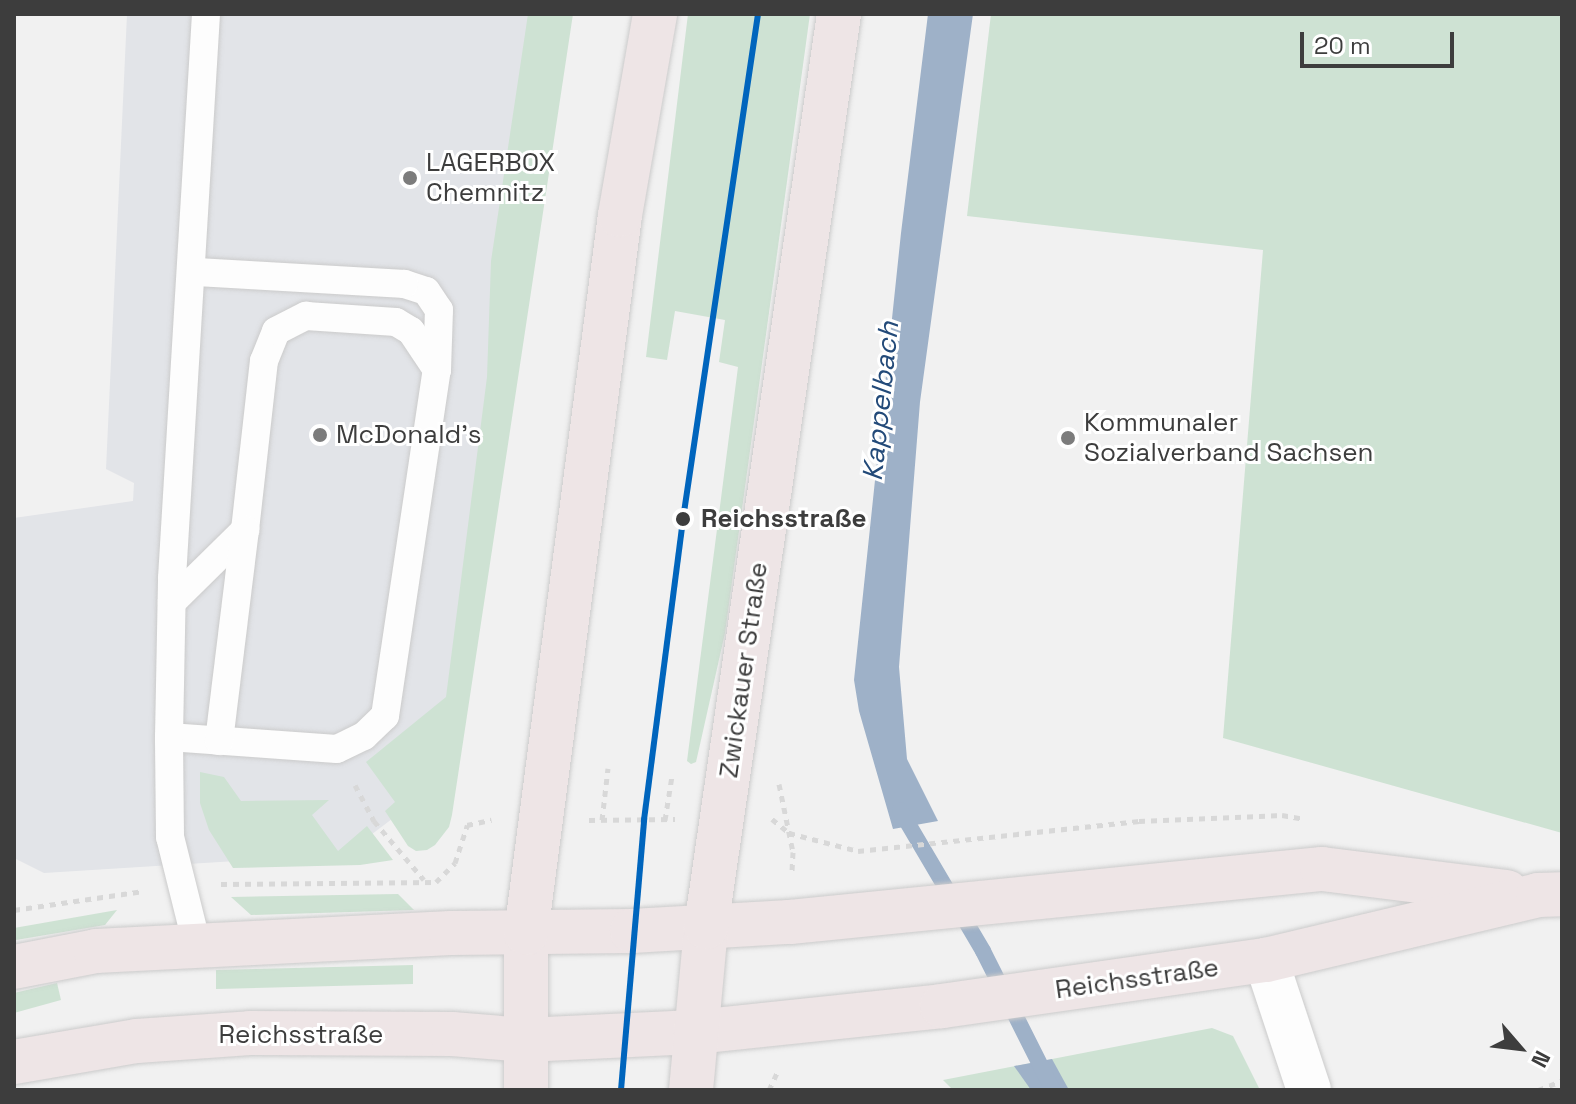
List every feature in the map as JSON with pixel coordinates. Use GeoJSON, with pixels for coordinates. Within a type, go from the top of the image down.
{"type":"FeatureCollection","features":[{"type":"Feature","properties":{"kind":"main road"},"geometry":{"type":"LineString","coordinates":[[526,1090],[526,933],[620,215],[655,14]]}},
{"type":"Feature","properties":{"kind":"main road","name":"Zwickauer Straße"},"geometry":{"type":"LineString","coordinates":[[691,1090],[706,927],[839,14]]}},
{"type":"Feature","properties":{"kind":"main road","name":"Reichsstraße"},"geometry":{"type":"LineString","coordinates":[[14,967],[96,951],[197,945],[451,933],[706,927],[917,910],[1322,869],[1550,894]]}},
{"type":"Feature","properties":{"kind":"main road","name":"Reichsstraße"},"geometry":{"type":"LineString","coordinates":[[14,1062],[137,1041],[250,1033],[452,1034],[525,1040],[695,1032],[942,1006],[1109,985],[1266,960],[1550,894]]}},
{"type":"Feature","properties":{"kind":"street"},"geometry":{"type":"LineString","coordinates":[[1266,960],[1309,1090]]}},
{"type":"Feature","properties":{"kind":"lane"},"geometry":{"type":"LineString","coordinates":[[197,945],[170,837],[169,737],[172,602],[206,14]]}},
{"type":"Feature","properties":{"kind":"lane"},"geometry":{"type":"LineString","coordinates":[[169,737],[337,749],[364,736],[385,716],[437,370],[439,310],[426,291],[404,284],[193,272]]}},
{"type":"Feature","properties":{"kind":"lane"},"geometry":{"type":"LineString","coordinates":[[219,741],[264,361],[276,331],[306,316],[396,322],[411,331],[437,370]]}},
{"type":"Feature","properties":{"kind":"lane"},"geometry":{"type":"LineString","coordinates":[[172,602],[245,530]]}},
{"type":"Feature","properties":{"kind":"path"},"geometry":{"type":"LineString","coordinates":[[602,820],[608,768]]}},
{"type":"Feature","properties":{"kind":"path"},"geometry":{"type":"LineString","coordinates":[[777,774],[793,852]]}},
{"type":"Feature","properties":{"kind":"path"},"geometry":{"type":"LineString","coordinates":[[665,820],[672,776]]}},
{"type":"Feature","properties":{"kind":"path"},"geometry":{"type":"LineString","coordinates":[[768,816],[789,833],[858,851],[1139,821]]}},
{"type":"Feature","properties":{"kind":"path"},"geometry":{"type":"LineString","coordinates":[[589,820],[680,819]]}},
{"type":"Feature","properties":{"kind":"path"},"geometry":{"type":"LineString","coordinates":[[436,882],[455,863],[467,825],[492,820]]}},
{"type":"Feature","properties":{"kind":"path"},"geometry":{"type":"LineString","coordinates":[[374,821],[425,881]]}},
{"type":"Feature","properties":{"kind":"path"},"geometry":{"type":"LineString","coordinates":[[1538,1090],[1562,1081]]}},
{"type":"Feature","properties":{"kind":"shaded area"},"geometry":{"type":"Polygon","coordinates":[[[127,14],[572,14],[433,788],[339,859],[236,861],[44,873],[14,858],[14,518],[133,501],[134,483],[106,469],[127,14]]]}},
{"type":"Feature","properties":{"kind":"green space"},"geometry":{"type":"Polygon","coordinates":[[[528,14],[573,14],[452,815],[449,827],[435,845],[416,851],[408,846],[385,811],[395,802],[366,762],[446,697],[487,377],[491,261],[528,14]]]}},
{"type":"Feature","properties":{"kind":"green space"},"geometry":{"type":"Polygon","coordinates":[[[688,14],[810,14],[725,633],[696,762],[691,764],[687,761],[738,367],[719,362],[725,320],[675,311],[667,360],[646,357],[688,14]]]}},
{"type":"Feature","properties":{"kind":"green space"},"geometry":{"type":"Polygon","coordinates":[[[991,14],[1562,14],[1562,833],[1223,738],[1263,250],[967,216],[991,14]]]}},
{"type":"Feature","properties":{"kind":"green space"},"geometry":{"type":"Polygon","coordinates":[[[200,772],[224,777],[241,801],[329,800],[312,815],[338,851],[367,826],[393,860],[360,865],[233,868],[209,830],[200,803],[200,772]]]}},
{"type":"Feature","properties":{"kind":"green space"},"geometry":{"type":"Polygon","coordinates":[[[398,894],[414,910],[251,915],[231,897],[398,894]]]}},
{"type":"Feature","properties":{"kind":"green space"},"geometry":{"type":"Polygon","coordinates":[[[117,910],[105,925],[16,940],[14,928],[117,910]]]}},
{"type":"Feature","properties":{"kind":"green space"},"geometry":{"type":"Polygon","coordinates":[[[413,965],[413,984],[216,989],[216,970],[413,965]]]}},
{"type":"Feature","properties":{"kind":"green space"},"geometry":{"type":"Polygon","coordinates":[[[57,983],[61,1000],[14,1013],[14,993],[57,983]]]}},
{"type":"Feature","properties":{"kind":"green space"},"geometry":{"type":"Polygon","coordinates":[[[1212,1028],[1233,1036],[1260,1090],[953,1090],[943,1080],[1212,1028]]]}},
{"type":"Feature","properties":{"kind":"water"},"geometry":{"type":"Polygon","coordinates":[[[928,14],[973,14],[920,402],[899,667],[907,759],[938,821],[893,829],[859,711],[854,680],[901,233],[928,14]]]}},
{"type":"Feature","properties":{"kind":"water"},"geometry":{"type":"Polygon","coordinates":[[[1052,1059],[1069,1090],[1031,1090],[1014,1066],[1052,1059]]]}},
{"type":"Feature","properties":{"kind":"waterway","name":"Kappelbach"},"geometry":{"type":"LineString","coordinates":[[900,810],[983,951],[1053,1090]]}},
{"type":"Feature","properties":{"kind":"transit line"},"geometry":{"type":"LineString","coordinates":[[621,1090],[644,820],[683,519],[758,14]]}},
{"type":"Feature","properties":{"kind":"place","name":"LAGERBOX Chemnitz"},"geometry":{"type":"Point","coordinates":[410,178]}},
{"type":"Feature","properties":{"kind":"place","name":"McDonald's"},"geometry":{"type":"Point","coordinates":[320,435]}},
{"type":"Feature","properties":{"kind":"place","name":"Kommunaler Sozialverband Sachsen"},"geometry":{"type":"Point","coordinates":[1068,438]}},
{"type":"Feature","properties":{"kind":"place","name":"Reichsstraße"},"geometry":{"type":"Point","coordinates":[683,519]}}]}
